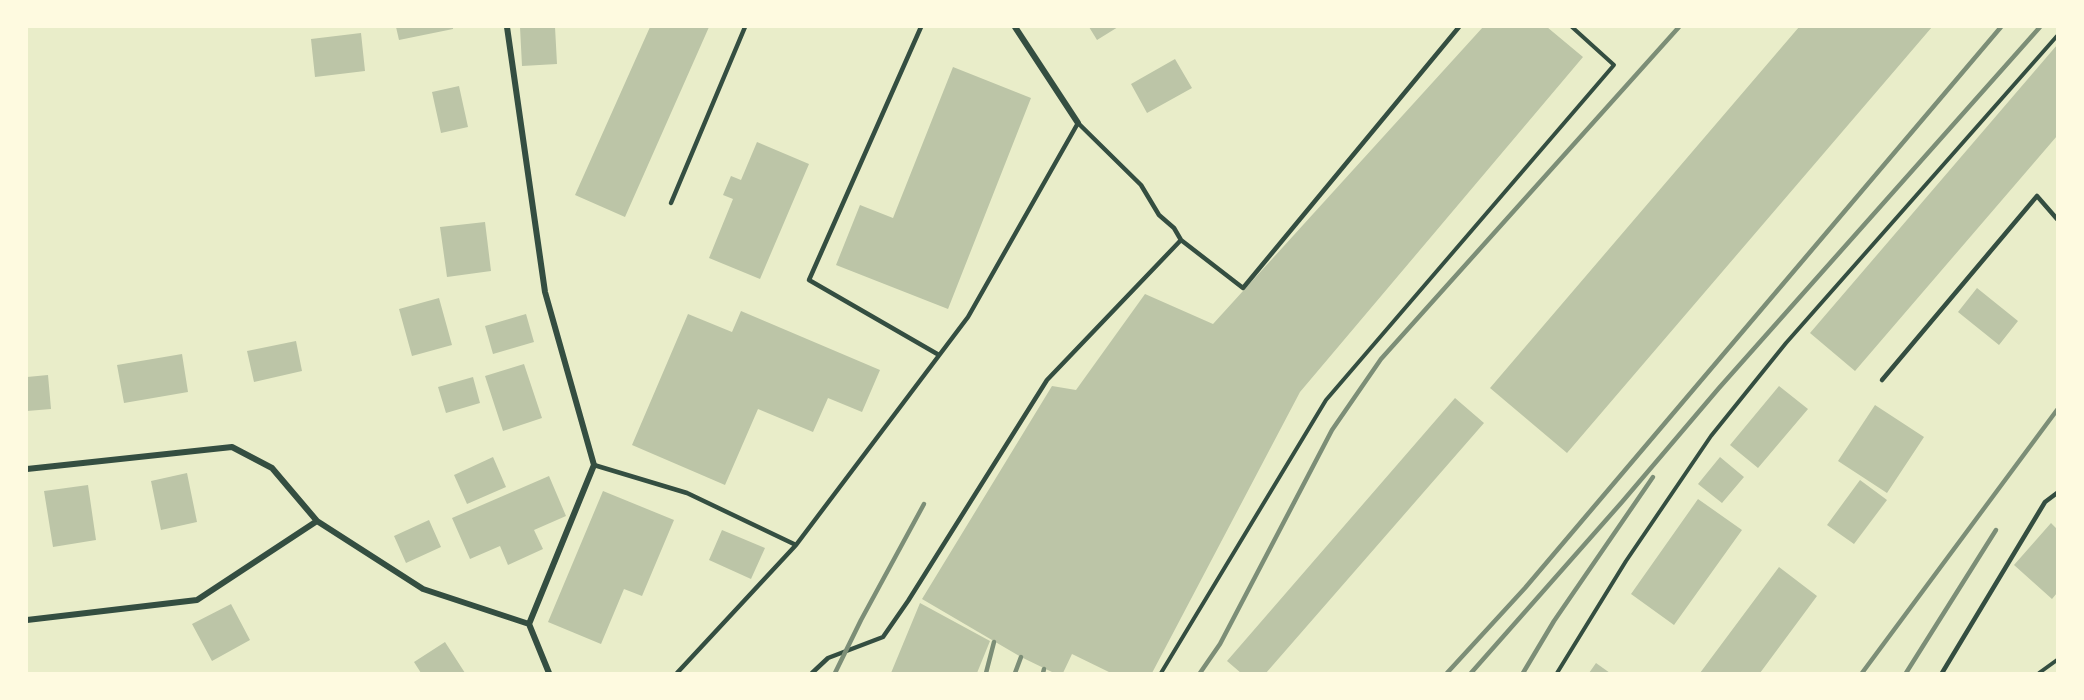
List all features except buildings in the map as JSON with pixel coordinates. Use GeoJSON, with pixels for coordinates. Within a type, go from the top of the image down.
{"type":"FeatureCollection","features":[{"type":"Feature","properties":{"kind":"street"},"geometry":{"type":"LineString","coordinates":[[507,27],[545,292],[594,465],[529,624],[549,673]]}},
{"type":"Feature","properties":{"kind":"street"},"geometry":{"type":"LineString","coordinates":[[1015,27],[1078,123]]}},
{"type":"Feature","properties":{"kind":"street"},"geometry":{"type":"LineString","coordinates":[[27,470],[232,447],[272,468],[317,521],[423,589],[529,624]]}},
{"type":"Feature","properties":{"kind":"street"},"geometry":{"type":"LineString","coordinates":[[27,620],[197,600],[317,521]]}},
{"type":"Feature","properties":{"kind":"lane"},"geometry":{"type":"LineString","coordinates":[[671,203],[745,27]]}},
{"type":"Feature","properties":{"kind":"lane"},"geometry":{"type":"LineString","coordinates":[[921,27],[809,280],[939,355]]}},
{"type":"Feature","properties":{"kind":"lane"},"geometry":{"type":"LineString","coordinates":[[677,673],[796,545],[968,317],[1078,123],[1141,185],[1159,215],[1174,228],[1181,240],[1243,288],[1460,27]]}},
{"type":"Feature","properties":{"kind":"lane"},"geometry":{"type":"LineString","coordinates":[[1882,380],[2037,196],[2057,219]]}},
{"type":"Feature","properties":{"kind":"lane"},"geometry":{"type":"LineString","coordinates":[[812,673],[828,658],[882,637],[908,601],[1047,380],[1181,240]]}},
{"type":"Feature","properties":{"kind":"lane"},"geometry":{"type":"LineString","coordinates":[[594,465],[687,493],[796,545]]}},
{"type":"Feature","properties":{"kind":"lane"},"geometry":{"type":"LineString","coordinates":[[1942,673],[2044,502],[2057,493]]}},
{"type":"Feature","properties":{"kind":"path"},"geometry":{"type":"LineString","coordinates":[[1161,673],[1326,400],[1614,65],[1572,27]]}},
{"type":"Feature","properties":{"kind":"path"},"geometry":{"type":"LineString","coordinates":[[1557,673],[1626,561],[1711,436],[1786,343],[2057,36]]}},
{"type":"Feature","properties":{"kind":"path"},"geometry":{"type":"LineString","coordinates":[[2039,673],[2057,660]]}},
{"type":"Feature","properties":{"kind":"railway"},"geometry":{"type":"LineString","coordinates":[[1200,673],[1220,644],[1332,430],[1381,359],[1679,27]]}},
{"type":"Feature","properties":{"kind":"railway"},"geometry":{"type":"LineString","coordinates":[[1447,673],[1525,588],[2001,27]]}},
{"type":"Feature","properties":{"kind":"railway"},"geometry":{"type":"LineString","coordinates":[[1471,673],[1719,388],[2040,27]]}},
{"type":"Feature","properties":{"kind":"railway"},"geometry":{"type":"LineString","coordinates":[[1862,673],[2057,410]]}},
{"type":"Feature","properties":{"kind":"railway"},"geometry":{"type":"LineString","coordinates":[[1523,673],[1554,621],[1653,477]]}},
{"type":"Feature","properties":{"kind":"railway"},"geometry":{"type":"LineString","coordinates":[[835,673],[924,504]]}},
{"type":"Feature","properties":{"kind":"railway"},"geometry":{"type":"LineString","coordinates":[[1906,673],[1996,530]]}},
{"type":"Feature","properties":{"kind":"railway"},"geometry":{"type":"LineString","coordinates":[[986,673],[994,642]]}},
{"type":"Feature","properties":{"kind":"railway"},"geometry":{"type":"LineString","coordinates":[[1015,673],[1021,657]]}},
{"type":"Feature","properties":{"kind":"railway"},"geometry":{"type":"LineString","coordinates":[[1043,673],[1044,669]]}}]}
